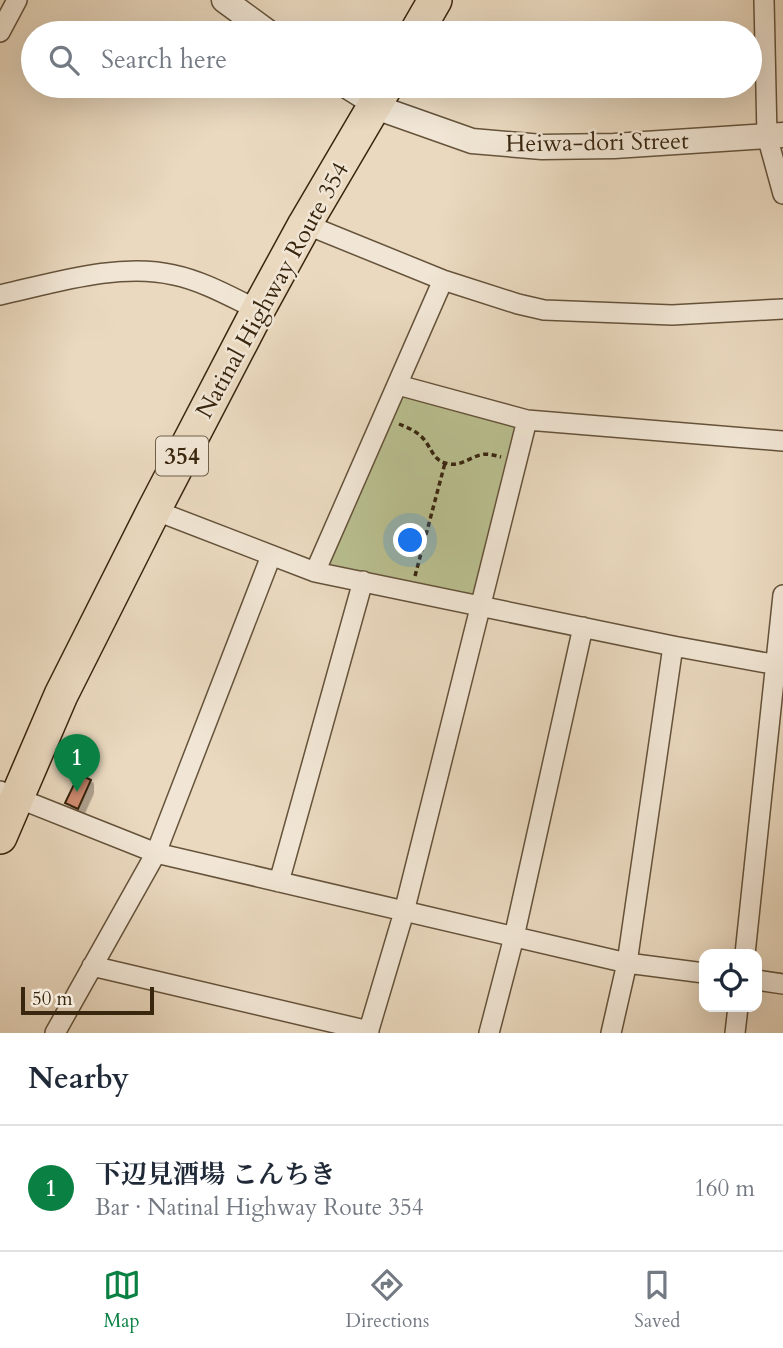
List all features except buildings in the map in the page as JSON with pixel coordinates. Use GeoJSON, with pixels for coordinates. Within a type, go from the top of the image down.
{"type":"FeatureCollection","features":[{"type":"Feature","properties":{"kind":"highway"},"geometry":{"type":"LineString","coordinates":[[423,21],[435,0]]}},
{"type":"Feature","properties":{"kind":"highway","name":"Natinal Highway Route 354"},"geometry":{"type":"LineString","coordinates":[[0,837],[9,794],[154,510],[258,310],[379,98]]}},
{"type":"Feature","properties":{"kind":"street"},"geometry":{"type":"LineString","coordinates":[[0,32],[17,0]]}},
{"type":"Feature","properties":{"kind":"street"},"geometry":{"type":"LineString","coordinates":[[224,0],[253,21]]}},
{"type":"Feature","properties":{"kind":"street"},"geometry":{"type":"LineString","coordinates":[[764,0],[775,135],[783,194]]}},
{"type":"Feature","properties":{"kind":"street","name":"Heiwa-dori Street"},"geometry":{"type":"LineString","coordinates":[[382,98],[387,111],[472,141],[542,147],[614,146],[775,135]]}},
{"type":"Feature","properties":{"kind":"street"},"geometry":{"type":"LineString","coordinates":[[305,225],[443,280],[544,310],[673,315],[783,309]]}},
{"type":"Feature","properties":{"kind":"street"},"geometry":{"type":"LineString","coordinates":[[0,295],[112,271],[147,270],[200,283],[258,310]]}},
{"type":"Feature","properties":{"kind":"street"},"geometry":{"type":"LineString","coordinates":[[315,572],[443,280]]}},
{"type":"Feature","properties":{"kind":"street"},"geometry":{"type":"LineString","coordinates":[[397,384],[527,420],[783,441]]}},
{"type":"Feature","properties":{"kind":"street"},"geometry":{"type":"LineString","coordinates":[[92,966],[369,1032],[404,912],[527,420]]}},
{"type":"Feature","properties":{"kind":"street"},"geometry":{"type":"LineString","coordinates":[[154,510],[315,572],[673,646],[779,665]]}},
{"type":"Feature","properties":{"kind":"street"},"geometry":{"type":"LineString","coordinates":[[55,1033],[156,853],[271,556]]}},
{"type":"Feature","properties":{"kind":"street"},"geometry":{"type":"LineString","coordinates":[[279,882],[363,581]]}},
{"type":"Feature","properties":{"kind":"street"},"geometry":{"type":"LineString","coordinates":[[746,949],[779,665],[783,595]]}},
{"type":"Feature","properties":{"kind":"street"},"geometry":{"type":"LineString","coordinates":[[489,1033],[514,937],[583,626]]}},
{"type":"Feature","properties":{"kind":"street"},"geometry":{"type":"LineString","coordinates":[[611,1033],[628,963],[673,646]]}},
{"type":"Feature","properties":{"kind":"street"},"geometry":{"type":"LineString","coordinates":[[9,794],[156,853],[628,963],[699,972]]}},
{"type":"Feature","properties":{"kind":"street"},"geometry":{"type":"LineString","coordinates":[[762,981],[783,984]]}},
{"type":"Feature","properties":{"kind":"street"},"geometry":{"type":"LineString","coordinates":[[735,1033],[737,1012]]}},
{"type":"Feature","properties":{"kind":"path"},"geometry":{"type":"LineString","coordinates":[[382,419],[412,430],[426,442],[432,454],[445,463],[463,463],[485,454],[517,461]]}},
{"type":"Feature","properties":{"kind":"path"},"geometry":{"type":"LineString","coordinates":[[411,591],[445,463]]}},
{"type":"Feature","properties":{"kind":"green space"},"geometry":{"type":"Polygon","coordinates":[[[398,385],[527,420],[481,605],[315,572],[398,385]]]}},
{"type":"Feature","properties":{"kind":"place","name":"下辺見酒場 こんちき"},"geometry":{"type":"Point","coordinates":[77,792]}}]}
